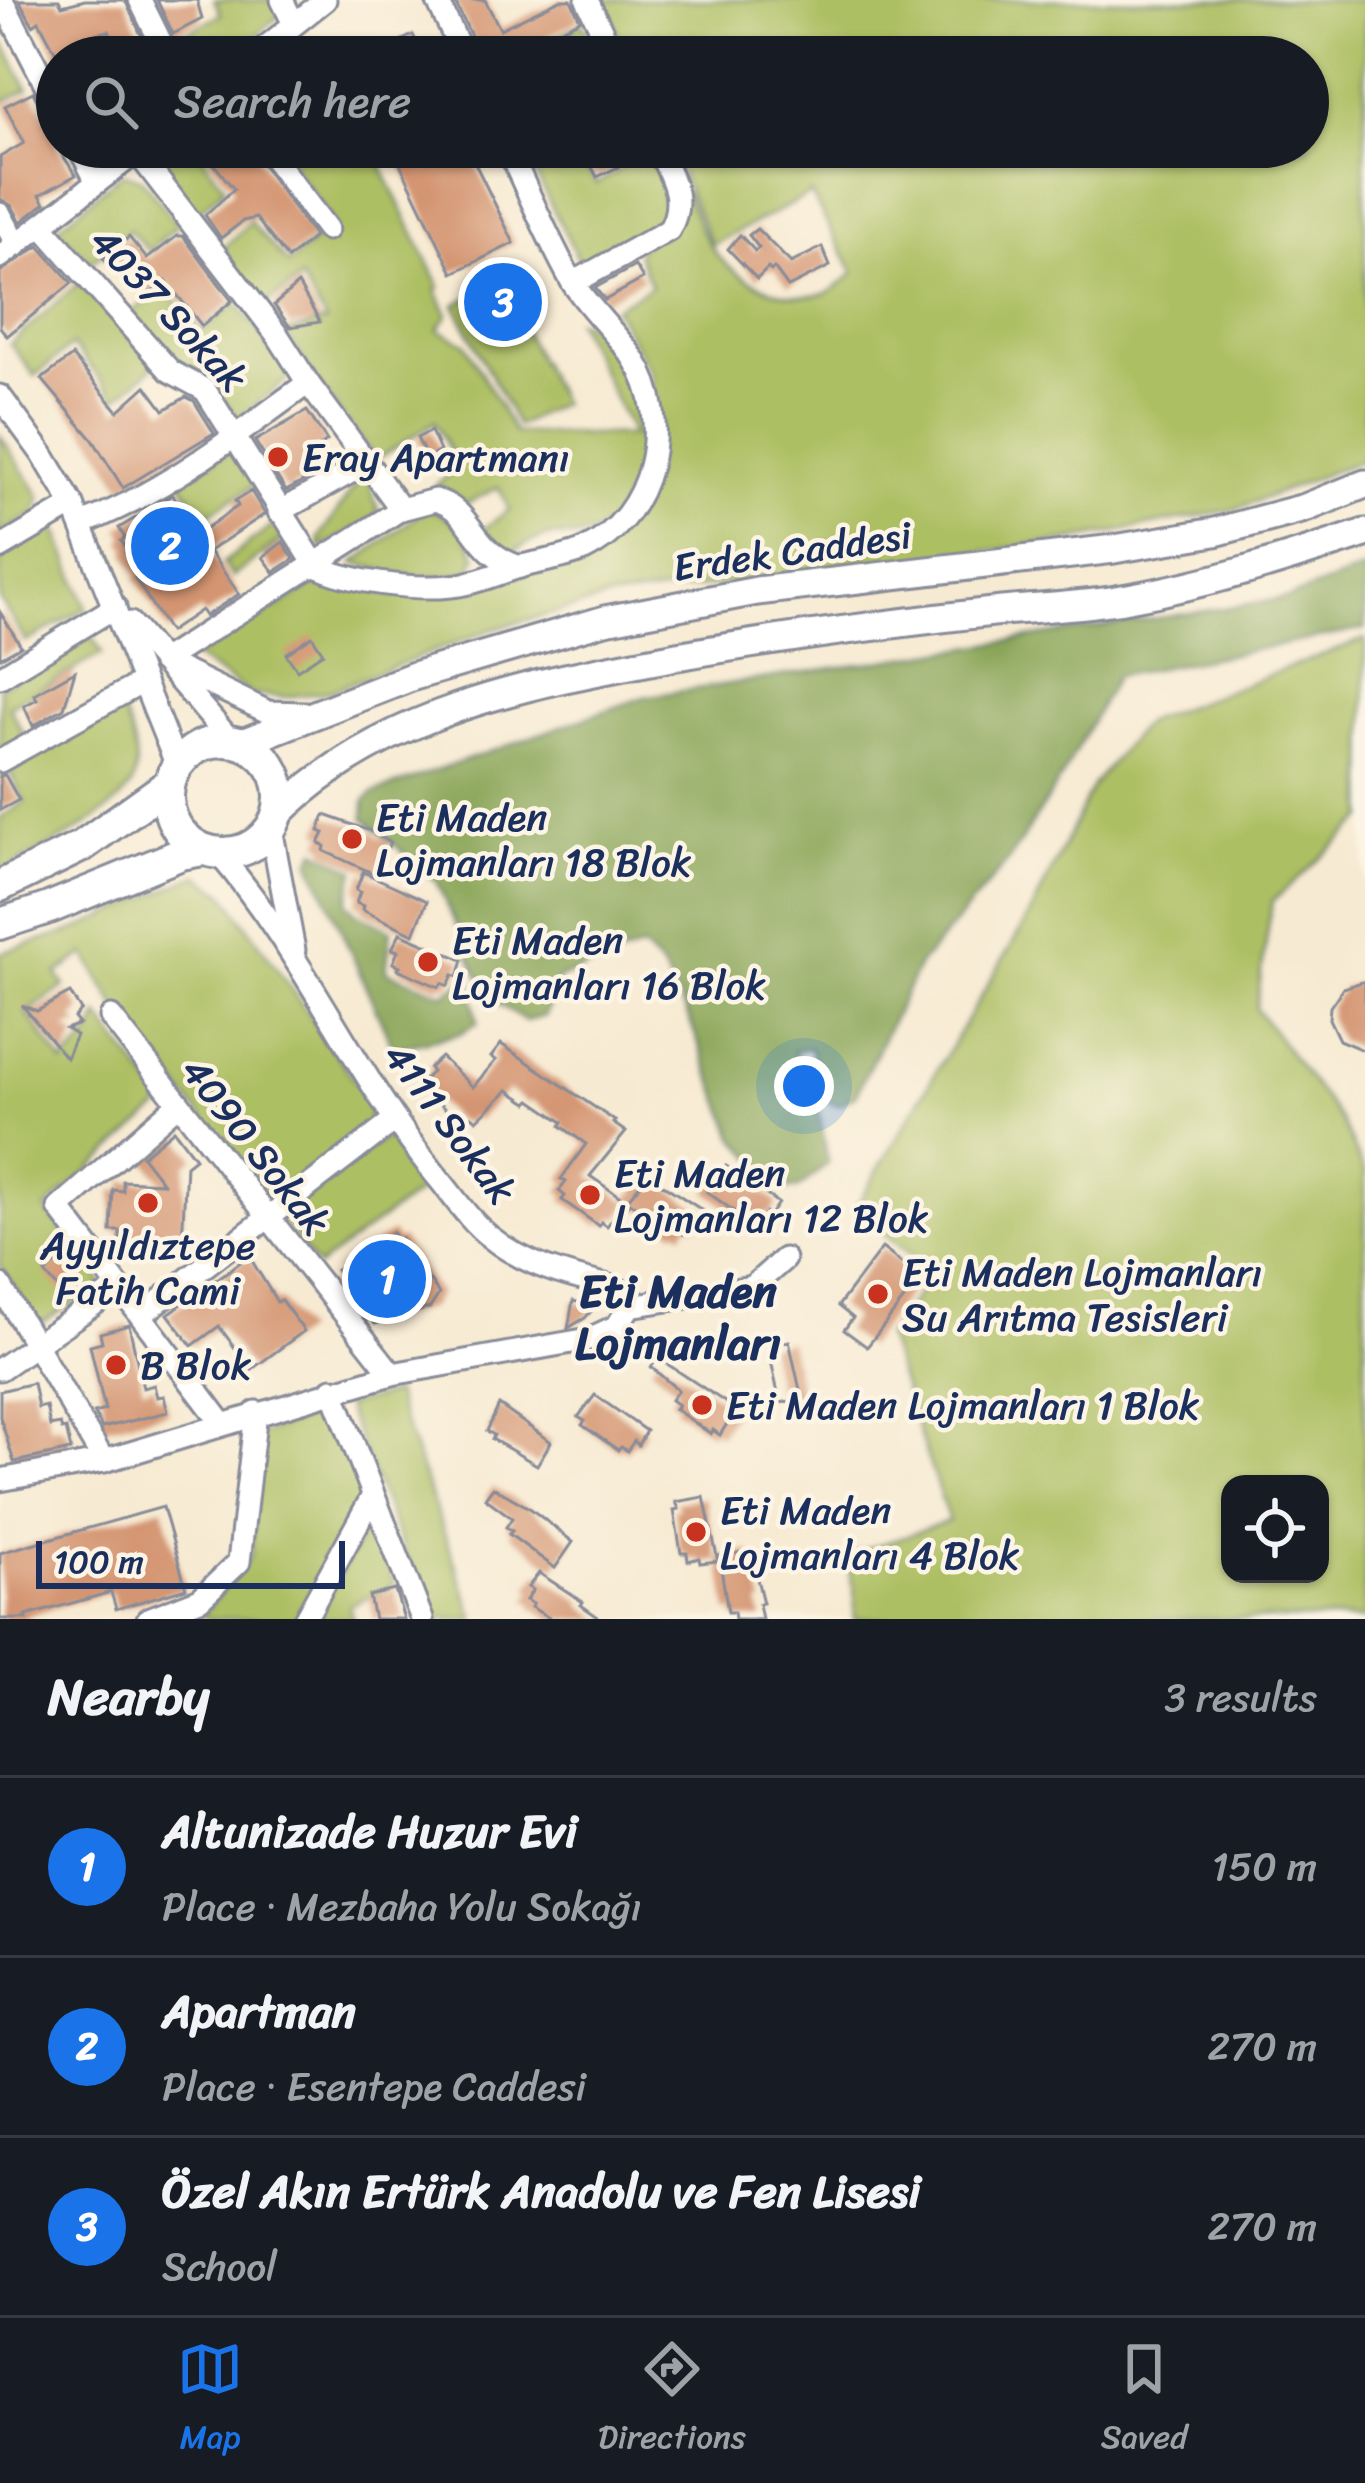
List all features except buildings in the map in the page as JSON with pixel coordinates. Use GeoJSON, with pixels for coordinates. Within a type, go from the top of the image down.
{"type":"FeatureCollection","features":[{"type":"Feature","properties":{"kind":"highway"},"geometry":{"type":"LineString","coordinates":[[0,886],[82,846],[206,743],[237,742],[266,759],[274,771],[279,785],[274,820],[248,848],[181,854],[0,924]]}},
{"type":"Feature","properties":{"kind":"highway"},"geometry":{"type":"LineString","coordinates":[[173,775],[169,811],[174,823],[191,843],[211,851]]}},
{"type":"Feature","properties":{"kind":"main road","name":"Erdek Caddesi"},"geometry":{"type":"LineString","coordinates":[[237,742],[510,645],[605,620],[757,591],[1114,549],[1215,532],[1305,508],[1365,484]]}},
{"type":"Feature","properties":{"kind":"main road"},"geometry":{"type":"LineString","coordinates":[[274,820],[303,789],[391,733],[488,696],[797,635],[1126,599],[1257,569],[1365,533]]}},
{"type":"Feature","properties":{"kind":"street"},"geometry":{"type":"LineString","coordinates":[[2,0],[36,66]]}},
{"type":"Feature","properties":{"kind":"street"},"geometry":{"type":"LineString","coordinates":[[140,0],[158,36]]}},
{"type":"Feature","properties":{"kind":"street"},"geometry":{"type":"LineString","coordinates":[[282,0],[293,22]]}},
{"type":"Feature","properties":{"kind":"street"},"geometry":{"type":"LineString","coordinates":[[277,36],[325,0]]}},
{"type":"Feature","properties":{"kind":"street"},"geometry":{"type":"LineString","coordinates":[[436,0],[454,36]]}},
{"type":"Feature","properties":{"kind":"street"},"geometry":{"type":"LineString","coordinates":[[586,0],[604,36]]}},
{"type":"Feature","properties":{"kind":"street"},"geometry":{"type":"LineString","coordinates":[[90,168],[97,182]]}},
{"type":"Feature","properties":{"kind":"street"},"geometry":{"type":"LineString","coordinates":[[0,214],[8,251],[115,168]]}},
{"type":"Feature","properties":{"kind":"street"},"geometry":{"type":"LineString","coordinates":[[154,168],[401,509]]}},
{"type":"Feature","properties":{"kind":"street"},"geometry":{"type":"LineString","coordinates":[[281,168],[327,229]]}},
{"type":"Feature","properties":{"kind":"street"},"geometry":{"type":"LineString","coordinates":[[316,566],[334,575],[456,586],[583,550],[608,534],[632,508],[647,479],[655,416],[636,363],[573,283],[517,168]]}},
{"type":"Feature","properties":{"kind":"street"},"geometry":{"type":"LineString","coordinates":[[573,283],[669,230],[677,216],[679,194],[667,168]]}},
{"type":"Feature","properties":{"kind":"street","name":"4037 Sokak"},"geometry":{"type":"LineString","coordinates":[[42,226],[170,371],[205,390],[316,566]]}},
{"type":"Feature","properties":{"kind":"street"},"geometry":{"type":"LineString","coordinates":[[0,548],[77,515],[118,511],[308,382]]}},
{"type":"Feature","properties":{"kind":"street"},"geometry":{"type":"LineString","coordinates":[[1,399],[43,455],[77,515],[143,682],[173,775]]}},
{"type":"Feature","properties":{"kind":"street"},"geometry":{"type":"LineString","coordinates":[[279,512],[367,463]]}},
{"type":"Feature","properties":{"kind":"street"},"geometry":{"type":"LineString","coordinates":[[162,661],[401,509],[435,500],[458,511],[488,553],[520,567]]}},
{"type":"Feature","properties":{"kind":"street"},"geometry":{"type":"LineString","coordinates":[[115,607],[237,742]]}},
{"type":"Feature","properties":{"kind":"street"},"geometry":{"type":"LineString","coordinates":[[0,676],[115,607]]}},
{"type":"Feature","properties":{"kind":"street"},"geometry":{"type":"LineString","coordinates":[[162,661],[268,712],[323,709]]}},
{"type":"Feature","properties":{"kind":"street"},"geometry":{"type":"LineString","coordinates":[[0,761],[143,682]]}},
{"type":"Feature","properties":{"kind":"street","name":"4111 Sokak"},"geometry":{"type":"LineString","coordinates":[[274,820],[295,956]]}},
{"type":"Feature","properties":{"kind":"street","name":"4111 Sokak"},"geometry":{"type":"LineString","coordinates":[[211,851],[245,884],[395,1120],[471,1219],[492,1239],[571,1279],[617,1288],[630,1306]]}},
{"type":"Feature","properties":{"kind":"street","name":"4090 Sokak"},"geometry":{"type":"LineString","coordinates":[[111,1017],[392,1374]]}},
{"type":"Feature","properties":{"kind":"street"},"geometry":{"type":"LineString","coordinates":[[178,1104],[59,1208],[222,1423]]}},
{"type":"Feature","properties":{"kind":"street"},"geometry":{"type":"LineString","coordinates":[[141,1315],[395,1120]]}},
{"type":"Feature","properties":{"kind":"street"},"geometry":{"type":"LineString","coordinates":[[3,1473],[104,1461],[332,1389],[594,1338],[617,1326],[630,1306],[752,1287],[784,1259]]}},
{"type":"Feature","properties":{"kind":"street"},"geometry":{"type":"LineString","coordinates":[[0,1286],[104,1461]]}},
{"type":"Feature","properties":{"kind":"street"},"geometry":{"type":"LineString","coordinates":[[0,1369],[119,1287]]}},
{"type":"Feature","properties":{"kind":"street"},"geometry":{"type":"LineString","coordinates":[[332,1389],[422,1619]]}},
{"type":"Feature","properties":{"kind":"street"},"geometry":{"type":"LineString","coordinates":[[148,1619],[200,1598],[239,1562],[256,1412]]}},
{"type":"Feature","properties":{"kind":"street"},"geometry":{"type":"LineString","coordinates":[[305,1619],[372,1497]]}},
{"type":"Feature","properties":{"kind":"green space"},"geometry":{"type":"Polygon","coordinates":[[[214,0],[272,0],[280,15],[256,36],[180,36],[221,14],[214,0]]]}},
{"type":"Feature","properties":{"kind":"green space"},"geometry":{"type":"Polygon","coordinates":[[[604,0],[1365,0],[1365,459],[1236,509],[1068,541],[608,599],[493,629],[327,692],[252,695],[192,656],[316,584],[344,581],[391,595],[543,569],[640,510],[652,375],[614,308],[651,286],[637,253],[685,193],[715,252],[749,280],[794,296],[810,296],[836,288],[854,273],[811,194],[712,245],[678,168],[1329,168],[1329,36],[620,36],[604,0]]]}},
{"type":"Feature","properties":{"kind":"green space"},"geometry":{"type":"Polygon","coordinates":[[[583,23],[590,36],[558,36],[583,23]]]}},
{"type":"Feature","properties":{"kind":"green space"},"geometry":{"type":"Polygon","coordinates":[[[0,36],[28,89],[0,104],[0,36]]]}},
{"type":"Feature","properties":{"kind":"green space"},"geometry":{"type":"Polygon","coordinates":[[[155,168],[211,168],[225,187],[193,217],[155,168]]]}},
{"type":"Feature","properties":{"kind":"green space"},"geometry":{"type":"Polygon","coordinates":[[[295,168],[382,168],[440,287],[436,290],[448,315],[438,330],[465,343],[514,433],[633,435],[576,321],[598,326],[634,386],[643,428],[636,473],[607,524],[585,536],[541,538],[510,553],[482,530],[509,510],[499,487],[464,505],[435,486],[458,467],[435,422],[376,460],[286,333],[326,322],[301,279],[265,305],[222,249],[250,222],[288,264],[334,225],[295,168]]]}},
{"type":"Feature","properties":{"kind":"green space"},"geometry":{"type":"Polygon","coordinates":[[[532,168],[586,168],[596,184],[623,168],[656,168],[673,201],[666,225],[583,269],[532,168]]]}},
{"type":"Feature","properties":{"kind":"green space"},"geometry":{"type":"Polygon","coordinates":[[[122,173],[141,178],[178,225],[149,251],[129,230],[92,262],[56,229],[122,173]]]}},
{"type":"Feature","properties":{"kind":"green space"},"geometry":{"type":"Polygon","coordinates":[[[80,282],[155,365],[117,399],[72,345],[35,376],[10,344],[80,282]]]}},
{"type":"Feature","properties":{"kind":"green space"},"geometry":{"type":"Polygon","coordinates":[[[499,282],[561,403],[517,426],[455,305],[499,282]]]}},
{"type":"Feature","properties":{"kind":"green space"},"geometry":{"type":"Polygon","coordinates":[[[164,287],[201,331],[237,303],[293,376],[238,419],[201,370],[171,365],[131,313],[164,287]]]}},
{"type":"Feature","properties":{"kind":"green space"},"geometry":{"type":"Polygon","coordinates":[[[0,435],[40,496],[38,512],[0,533],[0,435]]]}},
{"type":"Feature","properties":{"kind":"green space"},"geometry":{"type":"Polygon","coordinates":[[[233,449],[255,485],[203,517],[181,481],[233,449]]]}},
{"type":"Feature","properties":{"kind":"green space"},"geometry":{"type":"Polygon","coordinates":[[[362,476],[369,481],[378,510],[371,522],[321,548],[319,538],[362,476]]]}},
{"type":"Feature","properties":{"kind":"green space"},"geometry":{"type":"Polygon","coordinates":[[[427,508],[463,531],[476,556],[471,570],[427,577],[354,563],[427,508]]]}},
{"type":"Feature","properties":{"kind":"green space"},"geometry":{"type":"Polygon","coordinates":[[[276,523],[286,536],[233,577],[223,563],[276,523]]]}},
{"type":"Feature","properties":{"kind":"green space"},"geometry":{"type":"Polygon","coordinates":[[[46,529],[57,531],[87,608],[26,642],[0,600],[0,556],[46,529]]]}},
{"type":"Feature","properties":{"kind":"green space"},"geometry":{"type":"Polygon","coordinates":[[[1365,569],[1365,629],[1116,676],[1061,778],[1008,861],[919,965],[855,1096],[838,1105],[824,1100],[810,1048],[794,1051],[819,1110],[828,1163],[799,1188],[782,1190],[735,1137],[688,1016],[662,968],[642,948],[559,978],[545,1016],[526,1021],[489,998],[436,881],[364,818],[365,801],[373,793],[644,697],[1289,598],[1365,569]]]}},
{"type":"Feature","properties":{"kind":"green space"},"geometry":{"type":"Polygon","coordinates":[[[92,636],[102,654],[9,706],[25,737],[0,751],[0,687],[92,636]]]}},
{"type":"Feature","properties":{"kind":"green space"},"geometry":{"type":"Polygon","coordinates":[[[1365,639],[1365,818],[1272,902],[1256,1009],[1341,1121],[1365,1172],[1365,1619],[854,1619],[855,1597],[846,1556],[949,1521],[886,1337],[933,1273],[854,1210],[1033,909],[1093,785],[1145,722],[1365,639]]]}},
{"type":"Feature","properties":{"kind":"green space"},"geometry":{"type":"Polygon","coordinates":[[[120,709],[136,764],[125,794],[73,833],[0,871],[0,818],[25,802],[9,771],[120,709]]]}},
{"type":"Feature","properties":{"kind":"green space"},"geometry":{"type":"Polygon","coordinates":[[[316,850],[355,870],[347,903],[391,930],[386,971],[444,994],[469,976],[478,1023],[458,1034],[393,1048],[311,862],[316,850]]]}},
{"type":"Feature","properties":{"kind":"green space"},"geometry":{"type":"Polygon","coordinates":[[[198,875],[225,894],[372,1105],[366,1131],[266,1199],[117,1008],[85,954],[57,974],[65,986],[26,1013],[64,1064],[91,1035],[99,1016],[165,1103],[46,1209],[99,1275],[101,1285],[44,1322],[33,1320],[0,1264],[0,953],[73,931],[198,875]]]}},
{"type":"Feature","properties":{"kind":"green space"},"geometry":{"type":"Polygon","coordinates":[[[387,1136],[425,1187],[317,1267],[279,1216],[387,1136]]]}},
{"type":"Feature","properties":{"kind":"green space"},"geometry":{"type":"Polygon","coordinates":[[[394,1393],[475,1619],[431,1619],[345,1406],[394,1393]]]}},
{"type":"Feature","properties":{"kind":"green space"},"geometry":{"type":"Polygon","coordinates":[[[328,1409],[362,1486],[363,1500],[299,1619],[211,1619],[202,1615],[251,1556],[259,1435],[328,1409]]]}},
{"type":"Feature","properties":{"kind":"green space"},"geometry":{"type":"Polygon","coordinates":[[[370,1521],[395,1584],[349,1606],[353,1619],[315,1619],[370,1521]]]}},
{"type":"Feature","properties":{"kind":"place","name":"Özel Akın Ertürk Anadolu ve Fen Lisesi"},"geometry":{"type":"Point","coordinates":[503,302]}},
{"type":"Feature","properties":{"kind":"place","name":"Eray Apartmanı"},"geometry":{"type":"Point","coordinates":[278,457]}},
{"type":"Feature","properties":{"kind":"place","name":"Apartman"},"geometry":{"type":"Point","coordinates":[170,546]}},
{"type":"Feature","properties":{"kind":"place","name":"Eti Maden Lojmanları 18 Blok"},"geometry":{"type":"Point","coordinates":[352,839]}},
{"type":"Feature","properties":{"kind":"place","name":"Eti Maden Lojmanları 16 Blok"},"geometry":{"type":"Point","coordinates":[428,962]}},
{"type":"Feature","properties":{"kind":"place","name":"Eti Maden Lojmanları 12 Blok"},"geometry":{"type":"Point","coordinates":[590,1195]}},
{"type":"Feature","properties":{"kind":"place","name":"Ayyıldıztepe Fatih Cami"},"geometry":{"type":"Point","coordinates":[148,1203]}},
{"type":"Feature","properties":{"kind":"place","name":"Altunizade Huzur Evi"},"geometry":{"type":"Point","coordinates":[387,1279]}},
{"type":"Feature","properties":{"kind":"place","name":"Eti Maden Lojmanları Su Arıtma Tesisleri"},"geometry":{"type":"Point","coordinates":[878,1294]}},
{"type":"Feature","properties":{"kind":"place","name":"B Blok"},"geometry":{"type":"Point","coordinates":[116,1365]}},
{"type":"Feature","properties":{"kind":"place","name":"Eti Maden Lojmanları 1 Blok"},"geometry":{"type":"Point","coordinates":[702,1405]}},
{"type":"Feature","properties":{"kind":"place","name":"Eti Maden Lojmanları 4 Blok"},"geometry":{"type":"Point","coordinates":[696,1532]}},
{"type":"Feature","properties":{"kind":"district","name":"Eti Maden Lojmanları"},"geometry":{"type":"Point","coordinates":[678,1318]}}]}
